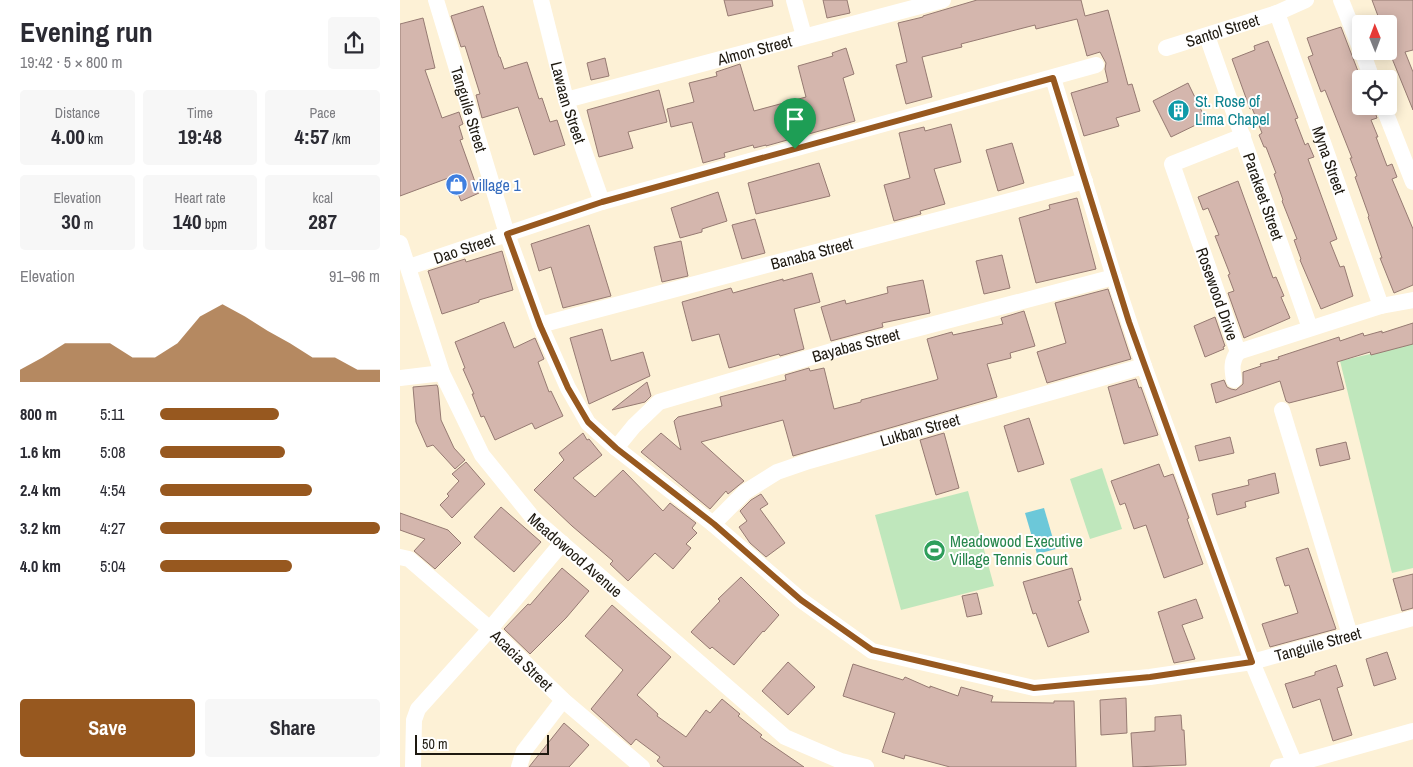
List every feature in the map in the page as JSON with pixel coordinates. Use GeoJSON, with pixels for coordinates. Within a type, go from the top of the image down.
{"type":"FeatureCollection","features":[{"type":"Feature","properties":{"kind":"street","name":"Tanguile Street"},"geometry":{"type":"LineString","coordinates":[[436,0],[507,234],[540,325],[568,388],[588,422],[616,448],[714,524],[801,600],[872,650],[1034,688],[1150,677],[1252,662],[1413,618]]}},
{"type":"Feature","properties":{"kind":"street","name":"Lawaan Street"},"geometry":{"type":"LineString","coordinates":[[541,0],[566,100],[602,202]]}},
{"type":"Feature","properties":{"kind":"street"},"geometry":{"type":"LineString","coordinates":[[794,0],[804,36]]}},
{"type":"Feature","properties":{"kind":"street","name":"Almon Street"},"geometry":{"type":"LineString","coordinates":[[566,100],[943,0]]}},
{"type":"Feature","properties":{"kind":"street","name":"Santol Street"},"geometry":{"type":"LineString","coordinates":[[1166,48],[1277,14],[1306,0]]}},
{"type":"Feature","properties":{"kind":"street"},"geometry":{"type":"LineString","coordinates":[[1341,0],[1352,28]]}},
{"type":"Feature","properties":{"kind":"street","name":"Myna Street"},"geometry":{"type":"LineString","coordinates":[[1277,14],[1381,306]]}},
{"type":"Feature","properties":{"kind":"street","name":"Parakeet Street"},"geometry":{"type":"LineString","coordinates":[[1207,36],[1310,328]]}},
{"type":"Feature","properties":{"kind":"street","name":"Dao Street"},"geometry":{"type":"LineString","coordinates":[[409,267],[602,202],[1096,65]]}},
{"type":"Feature","properties":{"kind":"street"},"geometry":{"type":"LineString","coordinates":[[1053,78],[1114,277],[1144,366],[1252,662],[1296,766]]}},
{"type":"Feature","properties":{"kind":"street"},"geometry":{"type":"LineString","coordinates":[[1387,115],[1413,182]]}},
{"type":"Feature","properties":{"kind":"street","name":"Rosewood Drive"},"geometry":{"type":"LineString","coordinates":[[1243,136],[1172,164],[1238,352],[1381,306],[1413,300]]}},
{"type":"Feature","properties":{"kind":"street","name":"Banaba Street"},"geometry":{"type":"LineString","coordinates":[[540,325],[1085,181]]}},
{"type":"Feature","properties":{"kind":"street","name":"Meadowood Avenue"},"geometry":{"type":"LineString","coordinates":[[400,243],[442,373],[482,455],[533,518],[785,737],[841,761],[866,767]]}},
{"type":"Feature","properties":{"kind":"street","name":"Bayabas Street"},"geometry":{"type":"LineString","coordinates":[[616,448],[634,426],[659,402],[839,348],[1114,277]]}},
{"type":"Feature","properties":{"kind":"street"},"geometry":{"type":"LineString","coordinates":[[1234,380],[1232,364],[1238,352]]}},
{"type":"Feature","properties":{"kind":"street","name":"Lukban Street"},"geometry":{"type":"LineString","coordinates":[[714,524],[745,492],[777,472],[809,461],[1144,366]]}},
{"type":"Feature","properties":{"kind":"street"},"geometry":{"type":"LineString","coordinates":[[400,378],[442,373]]}},
{"type":"Feature","properties":{"kind":"street"},"geometry":{"type":"LineString","coordinates":[[1282,410],[1350,634]]}},
{"type":"Feature","properties":{"kind":"street"},"geometry":{"type":"LineString","coordinates":[[413,767],[414,720],[418,709],[490,629],[562,543]]}},
{"type":"Feature","properties":{"kind":"street","name":"Acacia Street"},"geometry":{"type":"LineString","coordinates":[[400,557],[408,559],[490,629],[563,700],[640,767]]}},
{"type":"Feature","properties":{"kind":"street"},"geometry":{"type":"LineString","coordinates":[[519,767],[524,751],[563,700]]}},
{"type":"Feature","properties":{"kind":"street"},"geometry":{"type":"LineString","coordinates":[[1278,767],[1296,766],[1413,731]]}},
{"type":"Feature","properties":{"kind":"green space"},"geometry":{"type":"Polygon","coordinates":[[[1413,344],[1413,568],[1392,573],[1340,361],[1413,344]]]}},
{"type":"Feature","properties":{"kind":"green space"},"geometry":{"type":"Polygon","coordinates":[[[1102,468],[1122,529],[1090,539],[1070,479],[1102,468]]]}},
{"type":"Feature","properties":{"kind":"green space","name":"Meadowood Executive Village Tennis Court"},"geometry":{"type":"Polygon","coordinates":[[[968,491],[994,586],[901,610],[875,515],[968,491]]]}},
{"type":"Feature","properties":{"kind":"water"},"geometry":{"type":"Polygon","coordinates":[[[1044,508],[1056,549],[1037,554],[1025,513],[1044,508]]]}},
{"type":"Feature","properties":{"kind":"building"},"geometry":{"type":"Polygon","coordinates":[[[724,0],[772,0],[773,6],[728,16],[724,0]]]}},
{"type":"Feature","properties":{"kind":"building"},"geometry":{"type":"Polygon","coordinates":[[[823,0],[847,0],[850,13],[827,18],[823,0]]]}},
{"type":"Feature","properties":{"kind":"building"},"geometry":{"type":"Polygon","coordinates":[[[977,0],[1081,0],[1085,16],[1108,10],[1128,85],[1132,84],[1140,111],[1116,118],[1119,126],[1084,136],[1071,93],[1108,82],[1105,69],[1106,63],[1100,52],[1087,56],[1077,19],[1036,29],[1035,25],[961,44],[962,47],[922,57],[932,97],[906,104],[896,65],[907,62],[898,23],[977,0]]]}},
{"type":"Feature","properties":{"kind":"building"},"geometry":{"type":"Polygon","coordinates":[[[1372,0],[1413,0],[1413,50],[1405,52],[1413,72],[1413,110],[1393,60],[1398,60],[1398,15],[1378,15],[1372,0]]]}},
{"type":"Feature","properties":{"kind":"building"},"geometry":{"type":"Polygon","coordinates":[[[483,6],[504,69],[527,62],[539,99],[542,98],[550,122],[557,120],[565,145],[534,155],[518,107],[482,118],[476,95],[480,94],[465,46],[461,47],[451,16],[483,6]]]}},
{"type":"Feature","properties":{"kind":"building"},"geometry":{"type":"Polygon","coordinates":[[[423,18],[435,68],[425,70],[442,118],[459,112],[463,124],[459,126],[463,139],[460,140],[479,193],[461,201],[451,177],[400,196],[400,24],[423,18]]]}},
{"type":"Feature","properties":{"kind":"building"},"geometry":{"type":"Polygon","coordinates":[[[1341,27],[1352,60],[1358,70],[1352,70],[1352,115],[1376,115],[1377,118],[1371,120],[1378,137],[1376,137],[1387,166],[1392,164],[1397,177],[1392,179],[1413,229],[1413,285],[1394,293],[1380,258],[1382,258],[1355,177],[1357,176],[1350,158],[1352,158],[1325,90],[1321,92],[1308,57],[1313,55],[1307,38],[1341,27]]]}},
{"type":"Feature","properties":{"kind":"building"},"geometry":{"type":"Polygon","coordinates":[[[1268,41],[1298,118],[1295,119],[1305,145],[1308,143],[1314,157],[1308,159],[1337,239],[1330,242],[1340,267],[1344,266],[1353,296],[1321,309],[1300,260],[1294,240],[1297,239],[1282,201],[1274,174],[1276,173],[1259,135],[1262,133],[1252,108],[1250,109],[1232,59],[1255,50],[1254,46],[1268,41]]]}},
{"type":"Feature","properties":{"kind":"building"},"geometry":{"type":"Polygon","coordinates":[[[846,48],[854,74],[843,78],[855,121],[766,146],[754,148],[753,145],[724,153],[725,157],[703,163],[692,122],[671,127],[667,109],[694,102],[689,83],[717,76],[716,72],[740,64],[754,111],[806,97],[798,66],[833,56],[832,53],[846,48]]]}},
{"type":"Feature","properties":{"kind":"building"},"geometry":{"type":"Polygon","coordinates":[[[605,58],[609,76],[591,80],[587,63],[605,58]]]}},
{"type":"Feature","properties":{"kind":"building","name":"St. Rose of Lima Chapel"},"geometry":{"type":"Polygon","coordinates":[[[1188,83],[1206,120],[1171,137],[1153,101],[1188,83]]]}},
{"type":"Feature","properties":{"kind":"building"},"geometry":{"type":"Polygon","coordinates":[[[659,90],[667,122],[628,132],[633,148],[599,157],[587,110],[659,90]]]}},
{"type":"Feature","properties":{"kind":"building"},"geometry":{"type":"Polygon","coordinates":[[[951,124],[961,162],[934,169],[945,204],[920,211],[921,214],[894,221],[884,185],[910,178],[899,133],[924,127],[925,131],[951,124]]]}},
{"type":"Feature","properties":{"kind":"building"},"geometry":{"type":"Polygon","coordinates":[[[1012,143],[1024,183],[998,191],[986,150],[1012,143]]]}},
{"type":"Feature","properties":{"kind":"building"},"geometry":{"type":"Polygon","coordinates":[[[819,163],[830,196],[756,214],[748,183],[819,163]]]}},
{"type":"Feature","properties":{"kind":"building"},"geometry":{"type":"Polygon","coordinates":[[[1238,181],[1273,278],[1276,277],[1284,296],[1281,297],[1290,318],[1244,338],[1228,293],[1234,291],[1228,275],[1230,274],[1215,236],[1219,235],[1208,208],[1203,210],[1198,197],[1238,181]]]}},
{"type":"Feature","properties":{"kind":"building"},"geometry":{"type":"Polygon","coordinates":[[[718,192],[727,221],[702,229],[702,232],[680,238],[671,208],[718,192]]]}},
{"type":"Feature","properties":{"kind":"building"},"geometry":{"type":"Polygon","coordinates":[[[1077,198],[1096,269],[1036,283],[1019,218],[1050,209],[1049,205],[1077,198]]]}},
{"type":"Feature","properties":{"kind":"building"},"geometry":{"type":"Polygon","coordinates":[[[755,219],[765,253],[742,259],[732,225],[755,219]]]}},
{"type":"Feature","properties":{"kind":"building"},"geometry":{"type":"Polygon","coordinates":[[[589,225],[611,296],[563,308],[551,267],[539,271],[531,244],[589,225]]]}},
{"type":"Feature","properties":{"kind":"building"},"geometry":{"type":"Polygon","coordinates":[[[681,241],[688,276],[662,282],[654,247],[681,241]]]}},
{"type":"Feature","properties":{"kind":"building"},"geometry":{"type":"Polygon","coordinates":[[[502,251],[513,290],[442,314],[428,271],[465,259],[466,262],[502,251]]]}},
{"type":"Feature","properties":{"kind":"building"},"geometry":{"type":"Polygon","coordinates":[[[1002,255],[1010,288],[984,294],[976,261],[1002,255]]]}},
{"type":"Feature","properties":{"kind":"building"},"geometry":{"type":"Polygon","coordinates":[[[812,273],[820,302],[794,309],[804,349],[729,368],[719,334],[692,341],[682,302],[731,288],[733,293],[812,273]]]}},
{"type":"Feature","properties":{"kind":"building"},"geometry":{"type":"Polygon","coordinates":[[[923,280],[930,313],[882,323],[883,327],[831,341],[821,307],[845,300],[846,304],[888,293],[887,287],[923,280]]]}},
{"type":"Feature","properties":{"kind":"building"},"geometry":{"type":"Polygon","coordinates":[[[1108,289],[1131,359],[1047,383],[1037,352],[1066,343],[1055,303],[1108,289]]]}},
{"type":"Feature","properties":{"kind":"building"},"geometry":{"type":"Polygon","coordinates":[[[1024,311],[1035,346],[1010,353],[1011,358],[987,364],[997,397],[793,456],[783,420],[701,442],[744,481],[728,494],[726,491],[710,509],[641,452],[661,433],[681,450],[674,421],[678,417],[722,406],[720,397],[786,380],[785,375],[809,368],[810,371],[824,368],[834,409],[936,380],[938,379],[927,339],[952,332],[953,335],[1003,324],[1001,318],[1024,311]]]}},
{"type":"Feature","properties":{"kind":"building"},"geometry":{"type":"Polygon","coordinates":[[[1215,317],[1225,346],[1223,347],[1224,349],[1205,357],[1194,326],[1215,317]]]}},
{"type":"Feature","properties":{"kind":"building"},"geometry":{"type":"Polygon","coordinates":[[[504,322],[514,348],[535,338],[544,359],[538,362],[549,392],[551,391],[563,416],[535,429],[532,423],[495,440],[484,416],[481,417],[455,342],[504,322]]]}},
{"type":"Feature","properties":{"kind":"building"},"geometry":{"type":"Polygon","coordinates":[[[1413,323],[1413,344],[1371,355],[1370,352],[1337,362],[1344,389],[1289,403],[1286,401],[1280,381],[1216,403],[1211,384],[1224,380],[1227,387],[1236,390],[1243,384],[1243,372],[1261,366],[1260,364],[1339,337],[1340,341],[1363,333],[1364,336],[1382,331],[1382,333],[1413,323]]]}},
{"type":"Feature","properties":{"kind":"building"},"geometry":{"type":"Polygon","coordinates":[[[602,329],[611,361],[643,352],[650,376],[589,404],[570,338],[602,329]]]}},
{"type":"Feature","properties":{"kind":"building"},"geometry":{"type":"Polygon","coordinates":[[[1136,379],[1139,388],[1141,387],[1158,435],[1124,444],[1108,387],[1136,379]]]}},
{"type":"Feature","properties":{"kind":"building"},"geometry":{"type":"Polygon","coordinates":[[[647,382],[651,396],[645,402],[612,410],[647,382]]]}},
{"type":"Feature","properties":{"kind":"building"},"geometry":{"type":"Polygon","coordinates":[[[437,385],[441,420],[454,448],[465,460],[455,469],[433,445],[427,447],[416,422],[413,387],[437,385]]]}},
{"type":"Feature","properties":{"kind":"building"},"geometry":{"type":"Polygon","coordinates":[[[1029,418],[1044,464],[1018,472],[1004,426],[1029,418]]]}},
{"type":"Feature","properties":{"kind":"building"},"geometry":{"type":"Polygon","coordinates":[[[583,433],[587,440],[589,439],[602,455],[573,478],[595,497],[623,470],[663,511],[670,503],[696,523],[692,528],[697,533],[686,544],[691,548],[673,569],[655,553],[628,581],[610,564],[613,561],[534,490],[564,460],[559,453],[583,433]]]}},
{"type":"Feature","properties":{"kind":"building"},"geometry":{"type":"Polygon","coordinates":[[[944,433],[959,488],[936,495],[920,440],[944,433]]]}},
{"type":"Feature","properties":{"kind":"building"},"geometry":{"type":"Polygon","coordinates":[[[1230,437],[1234,453],[1199,461],[1195,446],[1230,437]]]}},
{"type":"Feature","properties":{"kind":"building"},"geometry":{"type":"Polygon","coordinates":[[[1346,442],[1350,459],[1320,466],[1316,449],[1346,442]]]}},
{"type":"Feature","properties":{"kind":"building"},"geometry":{"type":"Polygon","coordinates":[[[466,462],[485,484],[452,518],[440,505],[459,481],[452,474],[466,462]]]}},
{"type":"Feature","properties":{"kind":"building"},"geometry":{"type":"Polygon","coordinates":[[[1159,464],[1164,477],[1173,474],[1203,564],[1164,578],[1146,525],[1134,529],[1125,503],[1120,505],[1111,481],[1159,464]]]}},
{"type":"Feature","properties":{"kind":"building"},"geometry":{"type":"Polygon","coordinates":[[[1275,473],[1279,493],[1245,502],[1246,507],[1217,515],[1212,494],[1249,485],[1248,480],[1275,473]]]}},
{"type":"Feature","properties":{"kind":"building"},"geometry":{"type":"Polygon","coordinates":[[[761,494],[768,504],[760,509],[785,543],[766,557],[750,543],[739,527],[747,521],[740,511],[751,500],[761,494]]]}},
{"type":"Feature","properties":{"kind":"building"},"geometry":{"type":"Polygon","coordinates":[[[501,507],[541,542],[514,572],[474,537],[501,507]]]}},
{"type":"Feature","properties":{"kind":"building"},"geometry":{"type":"Polygon","coordinates":[[[400,513],[448,530],[461,543],[435,569],[414,551],[425,539],[400,530],[400,513]]]}},
{"type":"Feature","properties":{"kind":"building"},"geometry":{"type":"Polygon","coordinates":[[[1308,548],[1336,629],[1270,647],[1262,624],[1298,613],[1289,585],[1285,586],[1276,558],[1308,548]]]}},
{"type":"Feature","properties":{"kind":"building"},"geometry":{"type":"Polygon","coordinates":[[[562,568],[589,591],[566,618],[530,654],[504,629],[528,604],[530,605],[562,568]]]}},
{"type":"Feature","properties":{"kind":"building"},"geometry":{"type":"Polygon","coordinates":[[[1072,568],[1081,600],[1078,601],[1089,632],[1048,647],[1036,613],[1033,614],[1023,582],[1072,568]]]}},
{"type":"Feature","properties":{"kind":"building"},"geometry":{"type":"Polygon","coordinates":[[[1413,574],[1413,608],[1402,611],[1393,579],[1413,574]]]}},
{"type":"Feature","properties":{"kind":"building"},"geometry":{"type":"Polygon","coordinates":[[[741,577],[779,615],[734,665],[712,647],[710,649],[691,632],[720,601],[718,599],[741,577]]]}},
{"type":"Feature","properties":{"kind":"building"},"geometry":{"type":"Polygon","coordinates":[[[977,593],[982,614],[967,617],[962,596],[977,593]]]}},
{"type":"Feature","properties":{"kind":"building"},"geometry":{"type":"Polygon","coordinates":[[[1196,599],[1203,618],[1182,625],[1195,659],[1174,663],[1158,612],[1196,599]]]}},
{"type":"Feature","properties":{"kind":"building"},"geometry":{"type":"Polygon","coordinates":[[[612,605],[671,657],[637,695],[658,714],[657,716],[686,737],[706,710],[710,713],[722,699],[740,714],[738,716],[762,735],[760,737],[804,767],[664,767],[657,761],[660,757],[636,739],[631,745],[591,709],[623,670],[585,636],[612,605]]]}},
{"type":"Feature","properties":{"kind":"building"},"geometry":{"type":"Polygon","coordinates":[[[1387,652],[1396,679],[1374,686],[1366,659],[1387,652]]]}},
{"type":"Feature","properties":{"kind":"building"},"geometry":{"type":"Polygon","coordinates":[[[788,662],[815,687],[788,715],[762,691],[788,662]]]}},
{"type":"Feature","properties":{"kind":"building"},"geometry":{"type":"Polygon","coordinates":[[[853,664],[903,680],[905,677],[930,688],[930,686],[958,696],[961,687],[993,696],[991,702],[1054,703],[1054,701],[1074,701],[1076,767],[950,767],[905,755],[904,759],[882,752],[895,713],[843,696],[853,664]]]}},
{"type":"Feature","properties":{"kind":"building"},"geometry":{"type":"Polygon","coordinates":[[[1336,665],[1343,686],[1337,688],[1352,735],[1333,741],[1320,699],[1293,708],[1285,684],[1315,675],[1315,672],[1336,665]]]}},
{"type":"Feature","properties":{"kind":"building"},"geometry":{"type":"Polygon","coordinates":[[[1126,698],[1127,733],[1101,735],[1100,700],[1126,698]]]}},
{"type":"Feature","properties":{"kind":"building"},"geometry":{"type":"Polygon","coordinates":[[[1181,715],[1186,765],[1133,767],[1131,733],[1155,731],[1155,717],[1181,715]]]}},
{"type":"Feature","properties":{"kind":"building"},"geometry":{"type":"Polygon","coordinates":[[[564,723],[589,745],[569,767],[529,767],[564,723]]]}},
{"type":"Feature","properties":{"kind":"place","name":"St. Rose of Lima Chapel"},"geometry":{"type":"Point","coordinates":[1179,110]}},
{"type":"Feature","properties":{"kind":"place","name":"village 1"},"geometry":{"type":"Point","coordinates":[456,185]}},
{"type":"Feature","properties":{"kind":"place","name":"Meadowood Executive Village Tennis Court"},"geometry":{"type":"Point","coordinates":[934,550]}},
{"type":"Feature","properties":{"kind":"route"},"geometry":{"type":"LineString","coordinates":[[1053,78],[1129,322],[1252,662],[1150,677],[1034,688],[872,650],[801,600],[714,524],[616,448],[588,422],[568,388],[540,325],[507,234],[602,202],[795,149],[1053,78]]}}]}
